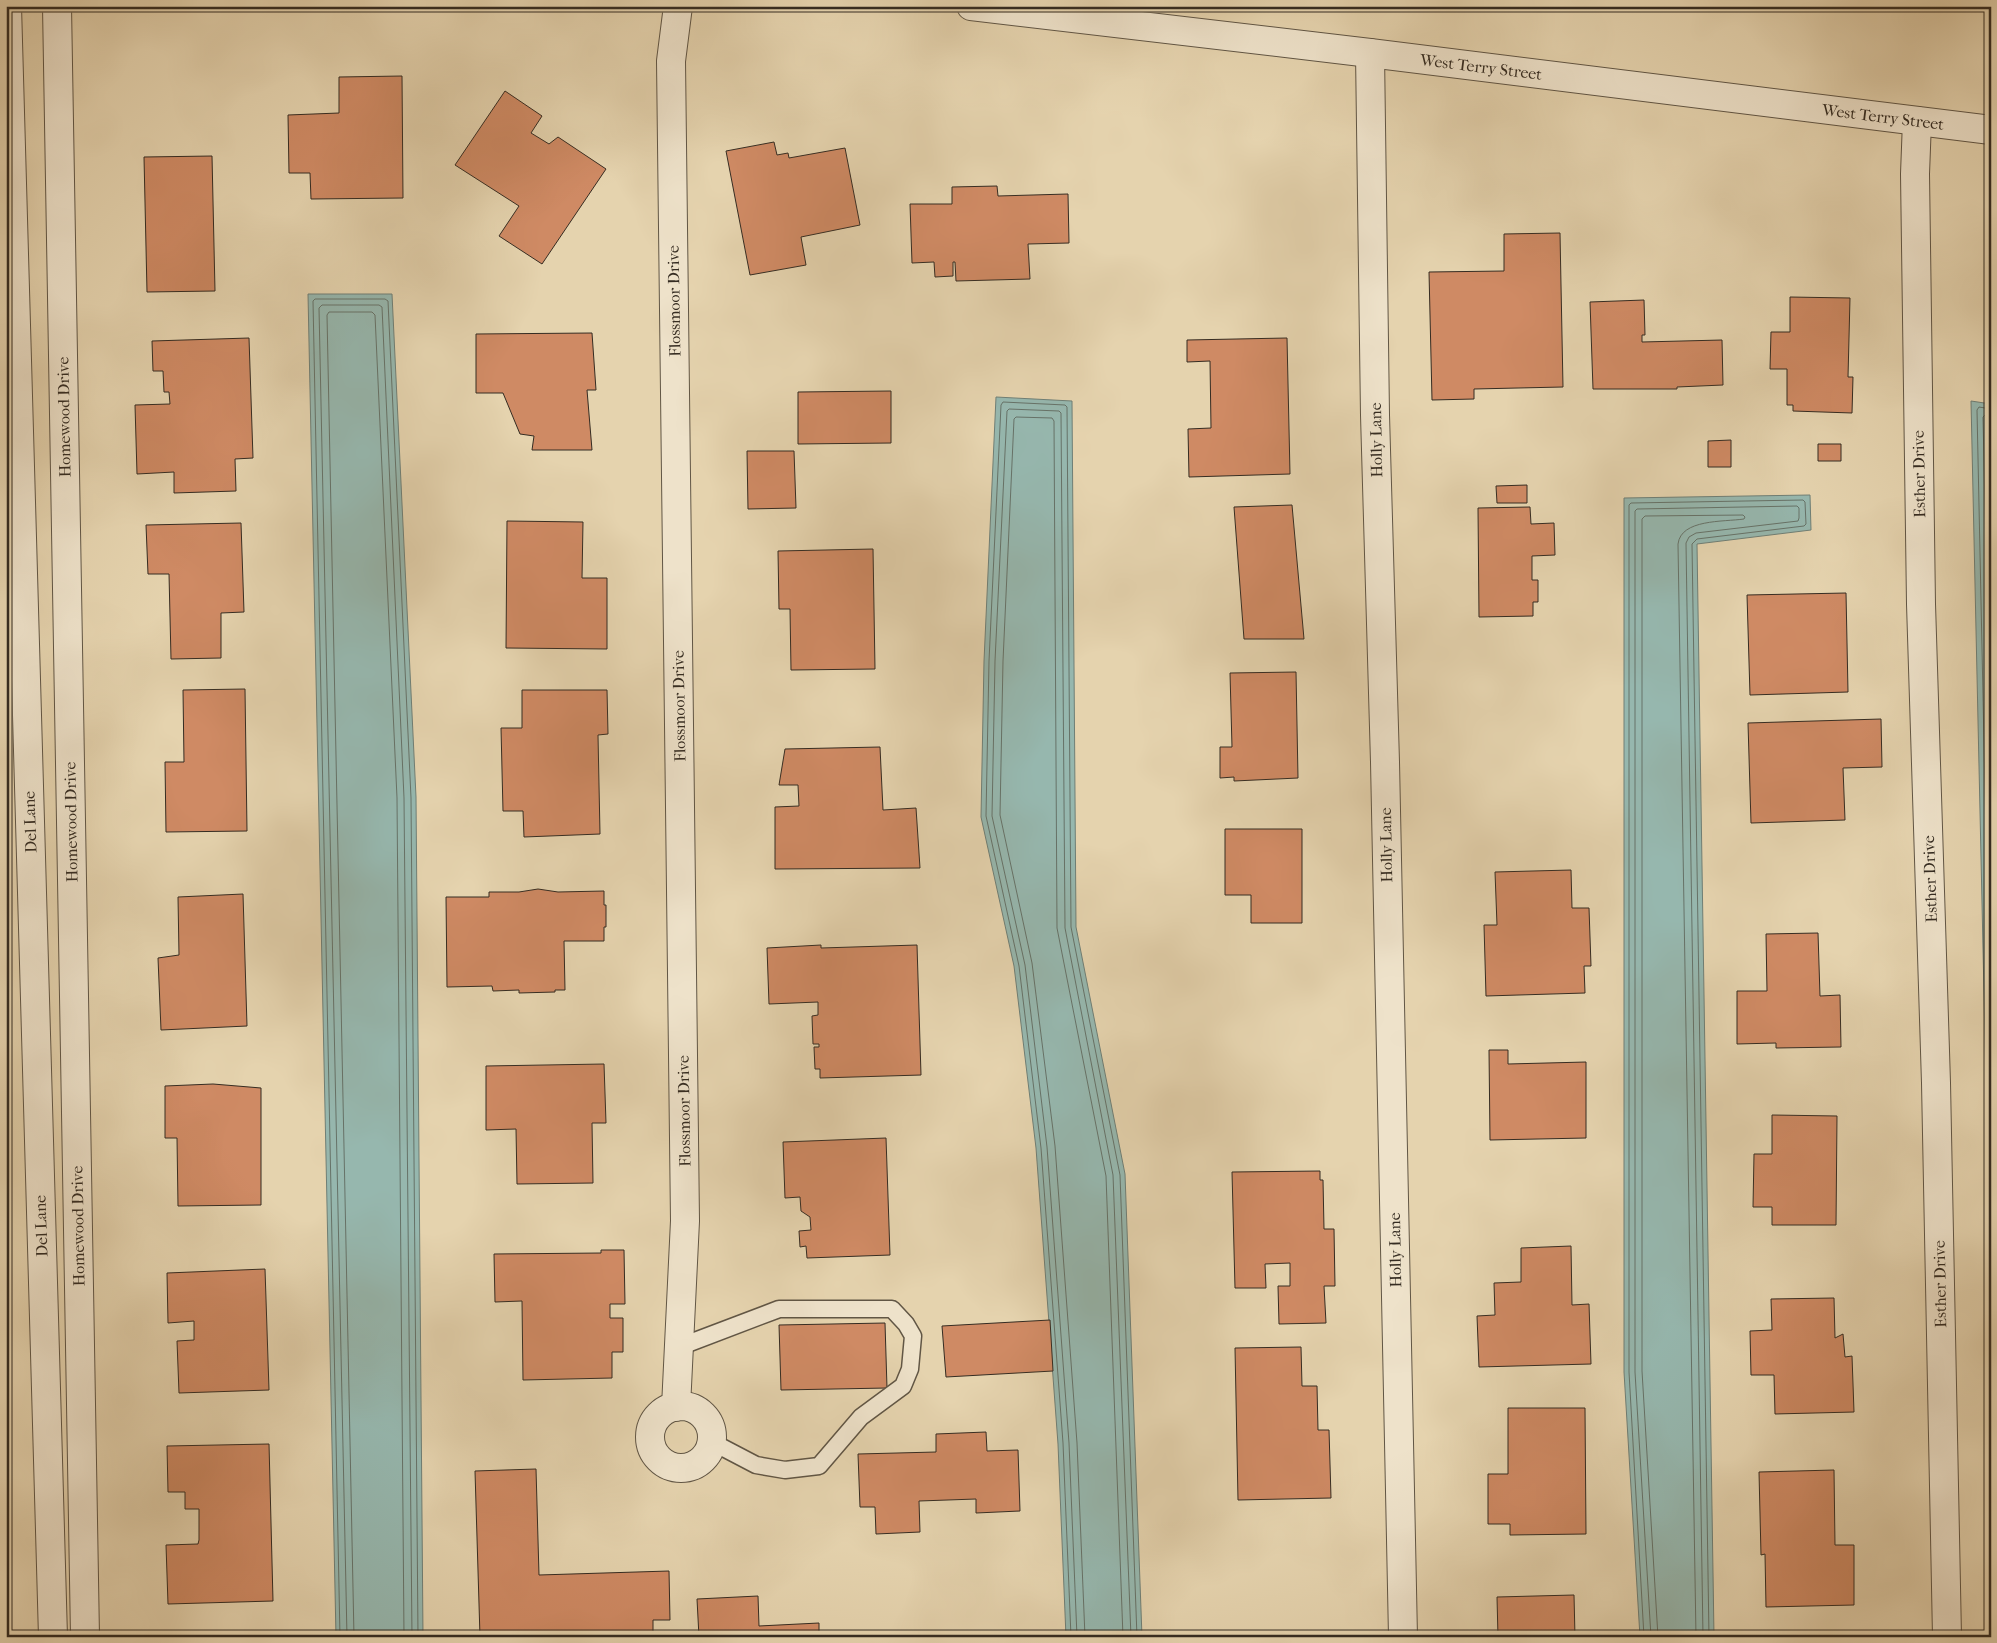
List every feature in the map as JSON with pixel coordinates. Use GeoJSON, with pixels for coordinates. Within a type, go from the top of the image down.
{"type":"FeatureCollection","features":[{"type":"Feature","properties":{"kind":"street","name":"Del Lane"},"geometry":{"type":"LineString","coordinates":[[7,6],[53,1637]]}},
{"type":"Feature","properties":{"kind":"street","name":"Homewood Drive"},"geometry":{"type":"LineString","coordinates":[[57,6],[85,1637]]}},
{"type":"Feature","properties":{"kind":"street","name":"Flossmoor Drive"},"geometry":{"type":"LineString","coordinates":[[676,1407],[685,1221],[671,61],[678,6]]}},
{"type":"Feature","properties":{"kind":"street","name":"West Terry Street"},"geometry":{"type":"LineString","coordinates":[[971,6],[1991,130]]}},
{"type":"Feature","properties":{"kind":"street","name":"Holly Lane"},"geometry":{"type":"LineString","coordinates":[[1370,53],[1375,415],[1385,772],[1403,1637]]}},
{"type":"Feature","properties":{"kind":"street","name":"Esther Drive"},"geometry":{"type":"LineString","coordinates":[[1917,121],[1915,174],[1921,594],[1936,1073],[1947,1637]]}},
{"type":"Feature","properties":{"kind":"street"},"geometry":{"type":"LineString","coordinates":[[676,1407],[696,1409],[709,1423],[712,1442],[705,1456],[695,1465],[674,1467],[665,1463],[652,1446],[650,1436],[652,1425],[666,1409],[676,1407]]}},
{"type":"Feature","properties":{"kind":"lane"},"geometry":{"type":"LineString","coordinates":[[679,1347],[779,1308],[892,1309],[906,1324],[913,1336],[910,1369],[903,1386],[862,1417],[839,1441],[820,1466],[785,1470],[756,1465],[712,1442]]}},
{"type":"Feature","properties":{"kind":"water"},"geometry":{"type":"Polygon","coordinates":[[[308,294],[392,294],[416,797],[423,1637],[336,1637],[308,294]]]}},
{"type":"Feature","properties":{"kind":"water"},"geometry":{"type":"Polygon","coordinates":[[[996,397],[1072,401],[1076,927],[1125,1174],[1142,1637],[1066,1637],[1058,1444],[1036,1148],[1014,966],[981,817],[984,661],[996,397]]]}},
{"type":"Feature","properties":{"kind":"water"},"geometry":{"type":"Polygon","coordinates":[[[1971,401],[1991,404],[1991,1313],[1971,401]]]}},
{"type":"Feature","properties":{"kind":"water"},"geometry":{"type":"Polygon","coordinates":[[[1810,495],[1811,530],[1697,544],[1714,1637],[1640,1637],[1624,1372],[1624,498],[1810,495]]]}},
{"type":"Feature","properties":{"kind":"building"},"geometry":{"type":"Polygon","coordinates":[[[402,76],[403,198],[311,199],[310,173],[289,173],[288,115],[339,113],[339,77],[402,76]]]}},
{"type":"Feature","properties":{"kind":"building"},"geometry":{"type":"Polygon","coordinates":[[[505,91],[542,116],[531,133],[549,144],[558,137],[606,169],[542,264],[499,236],[519,206],[455,165],[505,91]]]}},
{"type":"Feature","properties":{"kind":"building"},"geometry":{"type":"Polygon","coordinates":[[[774,142],[777,155],[788,153],[789,158],[845,148],[860,225],[801,237],[806,265],[750,275],[726,151],[774,142]]]}},
{"type":"Feature","properties":{"kind":"building"},"geometry":{"type":"Polygon","coordinates":[[[212,156],[215,291],[147,292],[144,157],[212,156]]]}},
{"type":"Feature","properties":{"kind":"building"},"geometry":{"type":"Polygon","coordinates":[[[997,186],[998,196],[1068,194],[1069,243],[1028,244],[1030,279],[956,281],[955,262],[953,262],[953,276],[935,277],[934,262],[912,263],[910,204],[952,204],[952,187],[997,186]]]}},
{"type":"Feature","properties":{"kind":"building"},"geometry":{"type":"Polygon","coordinates":[[[1560,233],[1563,387],[1474,389],[1474,399],[1432,400],[1429,272],[1504,271],[1504,234],[1560,233]]]}},
{"type":"Feature","properties":{"kind":"building"},"geometry":{"type":"Polygon","coordinates":[[[1790,297],[1850,298],[1848,377],[1853,377],[1852,413],[1793,411],[1793,405],[1787,405],[1787,369],[1770,369],[1771,332],[1790,332],[1790,297]]]}},
{"type":"Feature","properties":{"kind":"building"},"geometry":{"type":"Polygon","coordinates":[[[1644,300],[1645,335],[1642,335],[1642,342],[1722,340],[1723,385],[1677,387],[1677,389],[1593,389],[1590,302],[1644,300]]]}},
{"type":"Feature","properties":{"kind":"building"},"geometry":{"type":"Polygon","coordinates":[[[592,333],[596,390],[587,390],[592,450],[532,450],[534,436],[520,434],[503,393],[476,393],[476,334],[592,333]]]}},
{"type":"Feature","properties":{"kind":"building"},"geometry":{"type":"Polygon","coordinates":[[[249,338],[253,458],[235,459],[236,491],[174,493],[174,472],[137,474],[135,405],[170,404],[169,392],[164,392],[163,371],[153,371],[152,341],[249,338]]]}},
{"type":"Feature","properties":{"kind":"building"},"geometry":{"type":"Polygon","coordinates":[[[1287,338],[1290,474],[1189,477],[1188,429],[1211,428],[1210,361],[1187,362],[1187,340],[1287,338]]]}},
{"type":"Feature","properties":{"kind":"building"},"geometry":{"type":"Polygon","coordinates":[[[891,391],[891,443],[798,444],[798,392],[891,391]]]}},
{"type":"Feature","properties":{"kind":"building"},"geometry":{"type":"Polygon","coordinates":[[[1731,440],[1731,467],[1708,467],[1708,441],[1731,440]]]}},
{"type":"Feature","properties":{"kind":"building"},"geometry":{"type":"Polygon","coordinates":[[[1818,444],[1841,444],[1841,461],[1818,461],[1818,444]]]}},
{"type":"Feature","properties":{"kind":"building"},"geometry":{"type":"Polygon","coordinates":[[[747,451],[794,451],[796,508],[748,509],[747,451]]]}},
{"type":"Feature","properties":{"kind":"building"},"geometry":{"type":"Polygon","coordinates":[[[1527,485],[1527,503],[1497,503],[1496,486],[1527,485]]]}},
{"type":"Feature","properties":{"kind":"building"},"geometry":{"type":"Polygon","coordinates":[[[1292,505],[1304,639],[1244,639],[1234,507],[1292,505]]]}},
{"type":"Feature","properties":{"kind":"building"},"geometry":{"type":"Polygon","coordinates":[[[1530,507],[1531,524],[1554,523],[1555,555],[1532,556],[1532,580],[1538,580],[1538,602],[1533,602],[1533,616],[1479,617],[1478,508],[1530,507]]]}},
{"type":"Feature","properties":{"kind":"building"},"geometry":{"type":"Polygon","coordinates":[[[507,521],[583,522],[582,578],[607,578],[607,649],[506,648],[507,521]]]}},
{"type":"Feature","properties":{"kind":"building"},"geometry":{"type":"Polygon","coordinates":[[[241,523],[244,612],[221,613],[221,658],[171,659],[169,574],[148,574],[146,525],[241,523]]]}},
{"type":"Feature","properties":{"kind":"building"},"geometry":{"type":"Polygon","coordinates":[[[873,549],[875,669],[791,670],[790,609],[779,609],[778,551],[873,549]]]}},
{"type":"Feature","properties":{"kind":"building"},"geometry":{"type":"Polygon","coordinates":[[[1846,593],[1848,692],[1750,695],[1747,595],[1846,593]]]}},
{"type":"Feature","properties":{"kind":"building"},"geometry":{"type":"Polygon","coordinates":[[[1296,672],[1298,778],[1234,781],[1234,777],[1220,778],[1220,747],[1232,747],[1230,673],[1296,672]]]}},
{"type":"Feature","properties":{"kind":"building"},"geometry":{"type":"Polygon","coordinates":[[[245,689],[247,831],[166,832],[165,762],[184,762],[183,690],[245,689]]]}},
{"type":"Feature","properties":{"kind":"building"},"geometry":{"type":"Polygon","coordinates":[[[522,690],[607,690],[608,734],[598,735],[600,834],[524,837],[523,811],[503,811],[501,728],[522,728],[522,690]]]}},
{"type":"Feature","properties":{"kind":"building"},"geometry":{"type":"Polygon","coordinates":[[[1881,719],[1882,767],[1843,768],[1845,820],[1751,823],[1748,723],[1881,719]]]}},
{"type":"Feature","properties":{"kind":"building"},"geometry":{"type":"Polygon","coordinates":[[[880,747],[883,810],[916,808],[920,868],[775,869],[775,807],[799,806],[798,785],[779,785],[785,749],[880,747]]]}},
{"type":"Feature","properties":{"kind":"building"},"geometry":{"type":"Polygon","coordinates":[[[1225,829],[1302,829],[1302,923],[1251,923],[1251,895],[1225,895],[1225,829]]]}},
{"type":"Feature","properties":{"kind":"building"},"geometry":{"type":"Polygon","coordinates":[[[1571,870],[1572,908],[1589,908],[1591,966],[1584,966],[1585,993],[1486,996],[1484,925],[1497,925],[1495,872],[1571,870]]]}},
{"type":"Feature","properties":{"kind":"building"},"geometry":{"type":"Polygon","coordinates":[[[538,889],[558,892],[604,891],[606,927],[604,927],[604,941],[564,941],[565,990],[519,993],[519,990],[493,991],[492,986],[447,987],[446,897],[489,897],[489,892],[519,892],[538,889]]]}},
{"type":"Feature","properties":{"kind":"building"},"geometry":{"type":"Polygon","coordinates":[[[243,894],[247,1026],[161,1030],[158,958],[179,955],[178,897],[243,894]]]}},
{"type":"Feature","properties":{"kind":"building"},"geometry":{"type":"Polygon","coordinates":[[[1818,933],[1820,996],[1840,995],[1841,1047],[1776,1048],[1776,1043],[1737,1044],[1737,991],[1767,991],[1766,934],[1818,933]]]}},
{"type":"Feature","properties":{"kind":"building"},"geometry":{"type":"Polygon","coordinates":[[[821,945],[821,948],[917,945],[921,1075],[820,1078],[820,1069],[815,1069],[814,1047],[819,1047],[819,1044],[813,1044],[812,1016],[818,1015],[818,1002],[769,1004],[767,948],[821,945]]]}},
{"type":"Feature","properties":{"kind":"building"},"geometry":{"type":"Polygon","coordinates":[[[1489,1050],[1508,1050],[1508,1064],[1586,1062],[1586,1138],[1490,1140],[1489,1050]]]}},
{"type":"Feature","properties":{"kind":"building"},"geometry":{"type":"Polygon","coordinates":[[[604,1064],[606,1123],[592,1123],[593,1183],[517,1184],[516,1129],[486,1130],[486,1066],[604,1064]]]}},
{"type":"Feature","properties":{"kind":"building"},"geometry":{"type":"Polygon","coordinates":[[[213,1084],[261,1088],[261,1205],[178,1206],[177,1138],[165,1138],[165,1086],[213,1084]]]}},
{"type":"Feature","properties":{"kind":"building"},"geometry":{"type":"Polygon","coordinates":[[[1772,1115],[1837,1116],[1836,1225],[1772,1225],[1772,1207],[1753,1207],[1754,1154],[1772,1154],[1772,1115]]]}},
{"type":"Feature","properties":{"kind":"building"},"geometry":{"type":"Polygon","coordinates":[[[886,1138],[890,1255],[807,1258],[806,1246],[800,1247],[799,1231],[811,1230],[810,1217],[801,1211],[800,1197],[785,1198],[783,1142],[886,1138]]]}},
{"type":"Feature","properties":{"kind":"building"},"geometry":{"type":"Polygon","coordinates":[[[1320,1171],[1320,1180],[1323,1180],[1324,1229],[1334,1229],[1335,1286],[1324,1286],[1326,1323],[1279,1324],[1278,1286],[1290,1286],[1290,1263],[1265,1264],[1266,1288],[1235,1288],[1232,1172],[1320,1171]]]}},
{"type":"Feature","properties":{"kind":"building"},"geometry":{"type":"Polygon","coordinates":[[[1571,1246],[1572,1305],[1589,1304],[1591,1364],[1479,1367],[1477,1316],[1495,1315],[1494,1283],[1521,1282],[1521,1248],[1571,1246]]]}},
{"type":"Feature","properties":{"kind":"building"},"geometry":{"type":"Polygon","coordinates":[[[601,1250],[624,1250],[625,1304],[610,1304],[610,1318],[623,1318],[623,1352],[612,1352],[612,1378],[523,1380],[522,1301],[495,1302],[494,1254],[601,1253],[601,1250]]]}},
{"type":"Feature","properties":{"kind":"building"},"geometry":{"type":"Polygon","coordinates":[[[265,1269],[269,1390],[179,1393],[177,1341],[194,1340],[194,1321],[168,1323],[167,1273],[265,1269]]]}},
{"type":"Feature","properties":{"kind":"building"},"geometry":{"type":"Polygon","coordinates":[[[1834,1298],[1835,1338],[1843,1334],[1845,1357],[1852,1356],[1854,1412],[1775,1414],[1774,1375],[1751,1375],[1750,1331],[1772,1330],[1771,1299],[1834,1298]]]}},
{"type":"Feature","properties":{"kind":"building"},"geometry":{"type":"Polygon","coordinates":[[[1050,1320],[1053,1371],[946,1377],[942,1326],[1050,1320]]]}},
{"type":"Feature","properties":{"kind":"building"},"geometry":{"type":"Polygon","coordinates":[[[885,1323],[887,1388],[781,1390],[779,1325],[885,1323]]]}},
{"type":"Feature","properties":{"kind":"building"},"geometry":{"type":"Polygon","coordinates":[[[1301,1347],[1302,1386],[1317,1386],[1318,1430],[1329,1430],[1331,1498],[1238,1500],[1235,1348],[1301,1347]]]}},
{"type":"Feature","properties":{"kind":"building"},"geometry":{"type":"Polygon","coordinates":[[[1508,1408],[1585,1408],[1586,1534],[1510,1535],[1510,1524],[1488,1524],[1488,1474],[1508,1474],[1508,1408]]]}},
{"type":"Feature","properties":{"kind":"building"},"geometry":{"type":"Polygon","coordinates":[[[986,1432],[987,1451],[1018,1450],[1020,1511],[976,1513],[976,1499],[919,1501],[920,1532],[876,1534],[875,1507],[860,1507],[858,1454],[936,1452],[936,1434],[986,1432]]]}},
{"type":"Feature","properties":{"kind":"building"},"geometry":{"type":"Polygon","coordinates":[[[269,1444],[273,1601],[168,1604],[166,1545],[198,1544],[199,1509],[185,1509],[185,1492],[168,1492],[167,1446],[269,1444]]]}},
{"type":"Feature","properties":{"kind":"building"},"geometry":{"type":"Polygon","coordinates":[[[536,1469],[539,1575],[669,1571],[670,1620],[653,1620],[653,1637],[480,1637],[475,1471],[536,1469]]]}},
{"type":"Feature","properties":{"kind":"building"},"geometry":{"type":"Polygon","coordinates":[[[1834,1470],[1835,1545],[1854,1545],[1854,1605],[1766,1607],[1765,1554],[1761,1555],[1759,1472],[1834,1470]]]}},
{"type":"Feature","properties":{"kind":"building"},"geometry":{"type":"Polygon","coordinates":[[[1574,1595],[1575,1637],[1498,1637],[1497,1597],[1574,1595]]]}},
{"type":"Feature","properties":{"kind":"building"},"geometry":{"type":"Polygon","coordinates":[[[758,1596],[759,1626],[819,1623],[819,1637],[699,1637],[697,1599],[758,1596]]]}}]}
